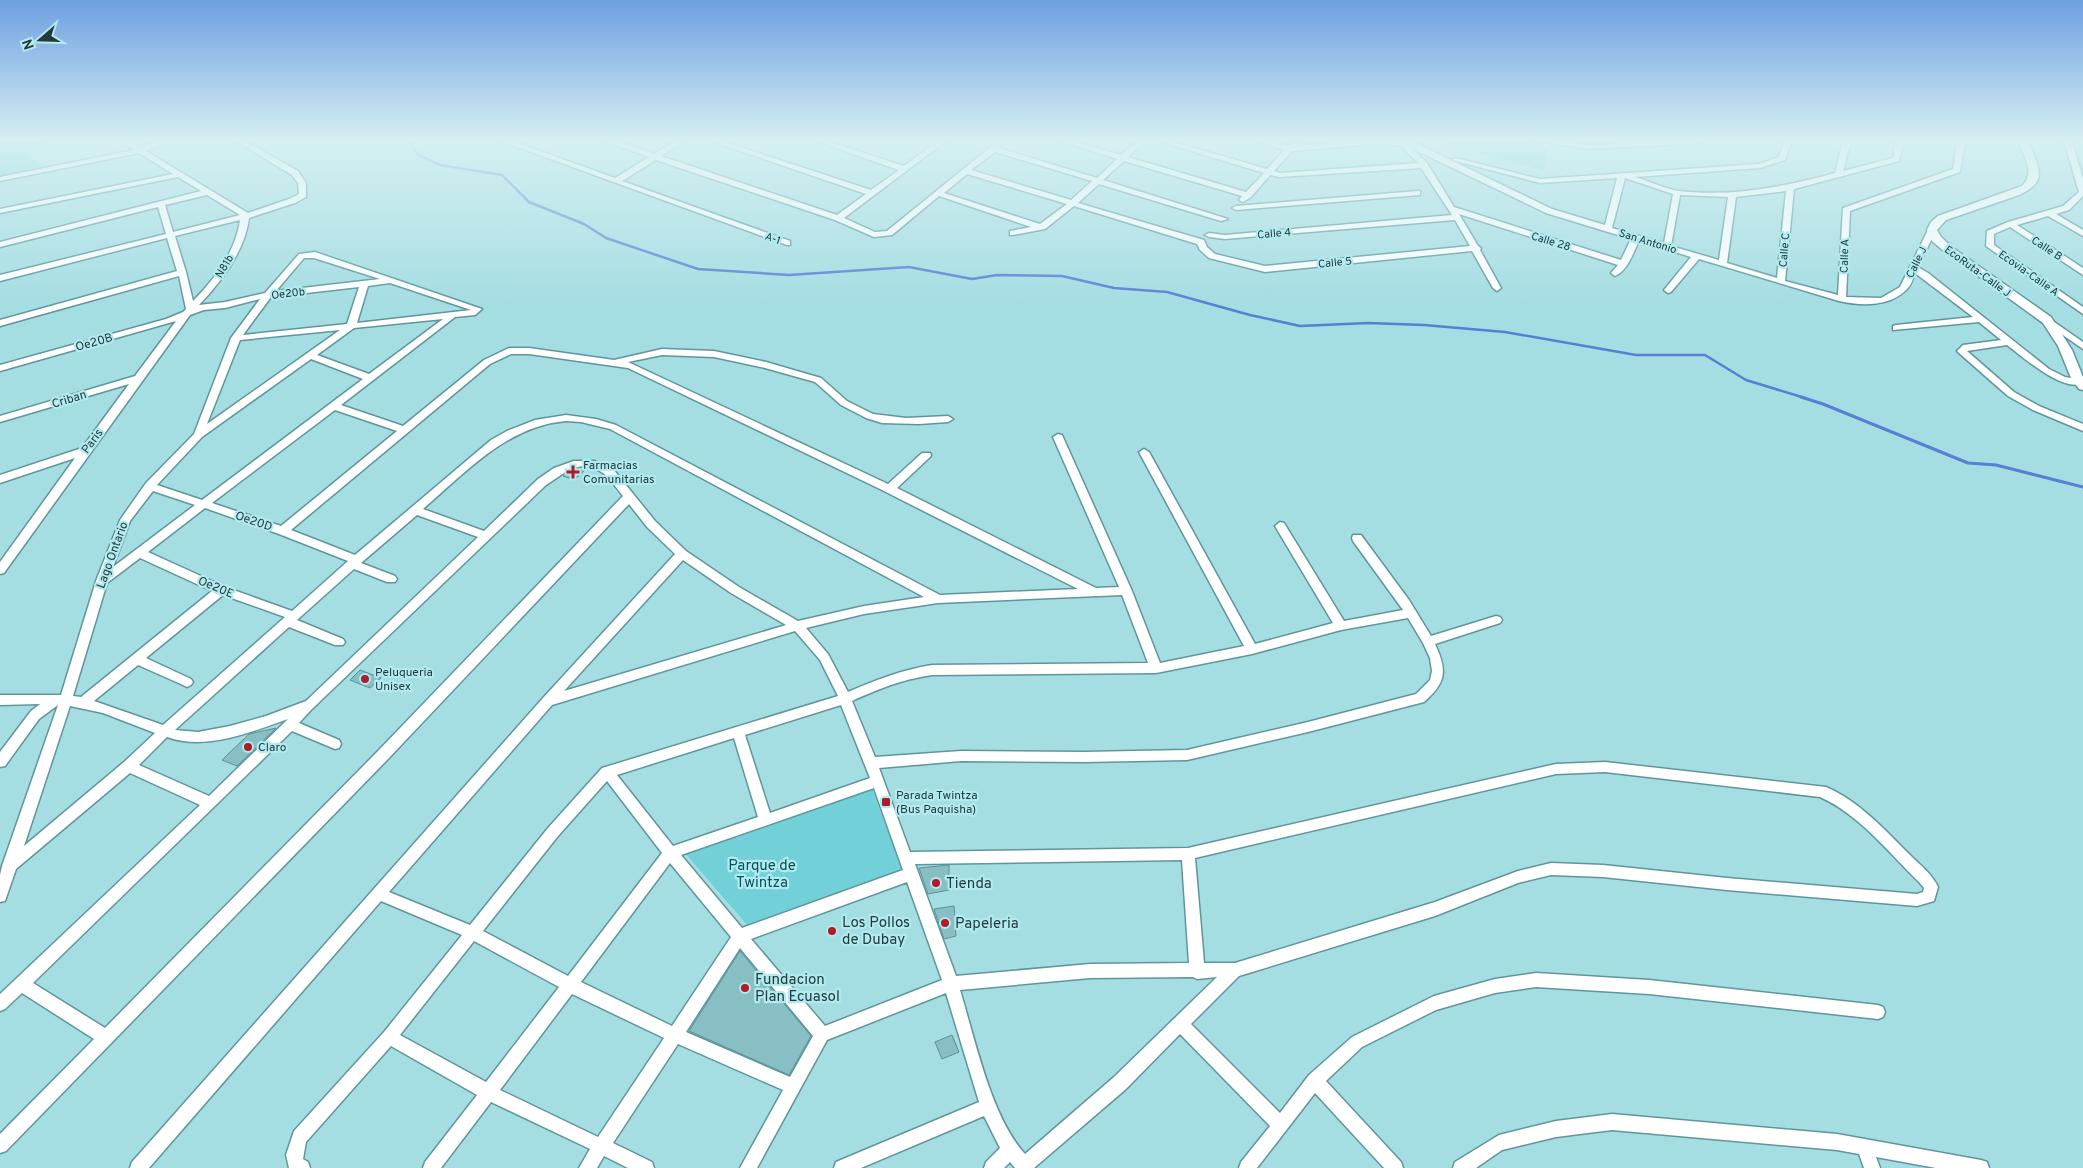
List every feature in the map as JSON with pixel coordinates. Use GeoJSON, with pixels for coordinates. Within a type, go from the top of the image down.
{"type":"FeatureCollection","features":[{"type":"Feature","properties":{"kind":"street"},"geometry":{"type":"LineString","coordinates":[[0,211],[77,196]]}},
{"type":"Feature","properties":{"kind":"street"},"geometry":{"type":"LineString","coordinates":[[0,245],[195,196]]}},
{"type":"Feature","properties":{"kind":"street"},"geometry":{"type":"LineString","coordinates":[[214,196],[245,215]]}},
{"type":"Feature","properties":{"kind":"street"},"geometry":{"type":"LineString","coordinates":[[0,278],[245,215],[292,201],[302,196]]}},
{"type":"Feature","properties":{"kind":"street","name":"A-1"},"geometry":{"type":"LineString","coordinates":[[656,196],[787,243]]}},
{"type":"Feature","properties":{"kind":"street"},"geometry":{"type":"LineString","coordinates":[[770,196],[838,218],[876,236],[889,233],[934,196]]}},
{"type":"Feature","properties":{"kind":"street"},"geometry":{"type":"LineString","coordinates":[[838,218],[869,196]]}},
{"type":"Feature","properties":{"kind":"street"},"geometry":{"type":"LineString","coordinates":[[945,196],[1042,227]]}},
{"type":"Feature","properties":{"kind":"street"},"geometry":{"type":"LineString","coordinates":[[1045,196],[1201,242],[1248,196]]}},
{"type":"Feature","properties":{"kind":"street"},"geometry":{"type":"LineString","coordinates":[[1013,233],[1042,227],[1081,196]]}},
{"type":"Feature","properties":{"kind":"street"},"geometry":{"type":"LineString","coordinates":[[1148,196],[1224,219]]}},
{"type":"Feature","properties":{"kind":"street"},"geometry":{"type":"LineString","coordinates":[[1236,208],[1386,196]]}},
{"type":"Feature","properties":{"kind":"street"},"geometry":{"type":"LineString","coordinates":[[1442,196],[1477,248],[1497,288]]}},
{"type":"Feature","properties":{"kind":"street","name":"San Antonio"},"geometry":{"type":"LineString","coordinates":[[1517,196],[1548,211],[1781,282],[1842,298],[1870,302]]}},
{"type":"Feature","properties":{"kind":"street"},"geometry":{"type":"LineString","coordinates":[[1608,229],[1617,196]]}},
{"type":"Feature","properties":{"kind":"street"},"geometry":{"type":"LineString","coordinates":[[1667,247],[1677,196]]}},
{"type":"Feature","properties":{"kind":"street"},"geometry":{"type":"LineString","coordinates":[[1724,264],[1732,196]]}},
{"type":"Feature","properties":{"kind":"street","name":"Calle C"},"geometry":{"type":"LineString","coordinates":[[1781,282],[1789,196]]}},
{"type":"Feature","properties":{"kind":"street","name":"Calle A"},"geometry":{"type":"LineString","coordinates":[[1842,298],[1846,210],[1886,196]]}},
{"type":"Feature","properties":{"kind":"street"},"geometry":{"type":"LineString","coordinates":[[1932,230],[1935,224],[1942,218],[2007,196]]}},
{"type":"Feature","properties":{"kind":"street","name":"Ecovia-Calle A"},"geometry":{"type":"LineString","coordinates":[[2079,196],[2066,208],[2011,224],[1990,234],[1990,246],[2083,311]]}},
{"type":"Feature","properties":{"kind":"street"},"geometry":{"type":"LineString","coordinates":[[161,205],[182,272],[188,312]]}},
{"type":"Feature","properties":{"kind":"street","name":"Calle 28"},"geometry":{"type":"LineString","coordinates":[[1450,208],[1624,264]]}},
{"type":"Feature","properties":{"kind":"street"},"geometry":{"type":"LineString","coordinates":[[2049,213],[2083,234]]}},
{"type":"Feature","properties":{"kind":"street","name":"N81b"},"geometry":{"type":"LineString","coordinates":[[188,312],[211,286],[231,254],[245,226],[245,215]]}},
{"type":"Feature","properties":{"kind":"street","name":"Calle 4"},"geometry":{"type":"LineString","coordinates":[[1209,235],[1225,237],[1458,218]]}},
{"type":"Feature","properties":{"kind":"street","name":"Calle B"},"geometry":{"type":"LineString","coordinates":[[2011,224],[2083,272]]}},
{"type":"Feature","properties":{"kind":"street","name":"Calle J"},"geometry":{"type":"LineString","coordinates":[[1870,302],[1892,298],[1904,288],[1932,230]]}},
{"type":"Feature","properties":{"kind":"street","name":"EcoRuta-Calle J"},"geometry":{"type":"LineString","coordinates":[[1932,230],[1936,239],[1949,250],[2047,320],[2058,335],[2081,384]]}},
{"type":"Feature","properties":{"kind":"street"},"geometry":{"type":"LineString","coordinates":[[1614,273],[1624,264],[1636,238]]}},
{"type":"Feature","properties":{"kind":"street","name":"Calle 5"},"geometry":{"type":"LineString","coordinates":[[1201,242],[1203,248],[1212,256],[1265,269],[1477,248]]}},
{"type":"Feature","properties":{"kind":"street","name":"Lago Ontario"},"geometry":{"type":"LineString","coordinates":[[0,896],[59,701],[125,520],[150,486],[198,435],[236,338],[263,296],[302,256],[315,255],[391,280]]}},
{"type":"Feature","properties":{"kind":"street"},"geometry":{"type":"LineString","coordinates":[[1668,290],[1697,256]]}},
{"type":"Feature","properties":{"kind":"street"},"geometry":{"type":"LineString","coordinates":[[1913,268],[1925,275],[2049,373],[2081,384]]}},
{"type":"Feature","properties":{"kind":"street"},"geometry":{"type":"LineString","coordinates":[[0,323],[182,272]]}},
{"type":"Feature","properties":{"kind":"street"},"geometry":{"type":"LineString","coordinates":[[236,338],[472,314],[478,309],[391,280]]}},
{"type":"Feature","properties":{"kind":"street","name":"Oe20b"},"geometry":{"type":"LineString","coordinates":[[188,312],[263,296],[391,280]]}},
{"type":"Feature","properties":{"kind":"street"},"geometry":{"type":"LineString","coordinates":[[198,435],[351,326],[364,284]]}},
{"type":"Feature","properties":{"kind":"street","name":"Oe20B"},"geometry":{"type":"LineString","coordinates":[[0,368],[169,321],[188,312]]}},
{"type":"Feature","properties":{"kind":"street","name":"Paris"},"geometry":{"type":"LineString","coordinates":[[0,570],[138,378],[188,312]]}},
{"type":"Feature","properties":{"kind":"street"},"geometry":{"type":"LineString","coordinates":[[102,581],[452,316]]}},
{"type":"Feature","properties":{"kind":"street"},"geometry":{"type":"LineString","coordinates":[[1896,328],[1981,319]]}},
{"type":"Feature","properties":{"kind":"street"},"geometry":{"type":"LineString","coordinates":[[2047,320],[2083,346]]}},
{"type":"Feature","properties":{"kind":"street"},"geometry":{"type":"LineString","coordinates":[[2008,342],[1966,347],[1962,351],[2005,390],[2018,399],[2083,428]]}},
{"type":"Feature","properties":{"kind":"street"},"geometry":{"type":"LineString","coordinates":[[283,531],[487,362],[509,351],[529,351],[630,365],[889,489],[1096,593]]}},
{"type":"Feature","properties":{"kind":"street"},"geometry":{"type":"LineString","coordinates":[[612,362],[662,352],[722,356],[766,365],[818,380],[826,384],[839,400],[869,416],[894,422],[948,418]]}},
{"type":"Feature","properties":{"kind":"street"},"geometry":{"type":"LineString","coordinates":[[311,356],[370,378]]}},
{"type":"Feature","properties":{"kind":"street","name":"Criban"},"geometry":{"type":"LineString","coordinates":[[0,420],[138,378]]}},
{"type":"Feature","properties":{"kind":"street"},"geometry":{"type":"LineString","coordinates":[[334,406],[405,430]]}},
{"type":"Feature","properties":{"kind":"street"},"geometry":{"type":"LineString","coordinates":[[9,866],[129,766],[165,731],[415,510],[502,438],[516,430],[545,419],[578,417],[613,427],[938,599]]}},
{"type":"Feature","properties":{"kind":"street"},"geometry":{"type":"LineString","coordinates":[[1058,437],[1126,591],[1156,668]]}},
{"type":"Feature","properties":{"kind":"street"},"geometry":{"type":"LineString","coordinates":[[0,479],[85,451]]}},
{"type":"Feature","properties":{"kind":"street"},"geometry":{"type":"LineString","coordinates":[[1144,452],[1252,649]]}},
{"type":"Feature","properties":{"kind":"street"},"geometry":{"type":"LineString","coordinates":[[889,489],[926,455]]}},
{"type":"Feature","properties":{"kind":"street"},"geometry":{"type":"LineString","coordinates":[[0,1004],[210,804],[542,482],[566,466],[575,463],[594,463],[609,471],[651,524],[682,554],[735,590],[797,626],[824,657],[845,699],[872,763],[950,984],[988,1106],[1010,1150],[1025,1167],[1120,1083],[1235,970]]}},
{"type":"Feature","properties":{"kind":"street","name":"Oe20D"},"geometry":{"type":"LineString","coordinates":[[150,486],[205,503],[283,531],[354,562]]}},
{"type":"Feature","properties":{"kind":"street"},"geometry":{"type":"LineString","coordinates":[[0,1144],[383,754],[630,496]]}},
{"type":"Feature","properties":{"kind":"street"},"geometry":{"type":"LineString","coordinates":[[415,510],[485,536]]}},
{"type":"Feature","properties":{"kind":"street"},"geometry":{"type":"LineString","coordinates":[[1280,526],[1341,626]]}},
{"type":"Feature","properties":{"kind":"street"},"geometry":{"type":"LineString","coordinates":[[872,763],[961,756],[1084,757],[1187,755],[1308,728],[1420,698],[1432,687],[1438,672],[1437,658],[1430,642],[1412,613],[1357,538]]}},
{"type":"Feature","properties":{"kind":"street","name":"Oe20E"},"geometry":{"type":"LineString","coordinates":[[139,553],[340,642]]}},
{"type":"Feature","properties":{"kind":"street"},"geometry":{"type":"LineString","coordinates":[[138,1168],[547,702],[682,554]]}},
{"type":"Feature","properties":{"kind":"street"},"geometry":{"type":"LineString","coordinates":[[354,562],[391,580]]}},
{"type":"Feature","properties":{"kind":"street"},"geometry":{"type":"LineString","coordinates":[[83,702],[221,590]]}},
{"type":"Feature","properties":{"kind":"street"},"geometry":{"type":"LineString","coordinates":[[547,702],[797,626],[864,610],[938,599],[1126,591]]}},
{"type":"Feature","properties":{"kind":"street"},"geometry":{"type":"LineString","coordinates":[[302,1168],[295,1163],[294,1155],[300,1137],[389,1037],[553,832],[607,772],[845,699],[887,680],[906,674],[932,670],[1156,668],[1252,649],[1341,626],[1412,613]]}},
{"type":"Feature","properties":{"kind":"street"},"geometry":{"type":"LineString","coordinates":[[1430,642],[1496,620]]}},
{"type":"Feature","properties":{"kind":"street"},"geometry":{"type":"LineString","coordinates":[[136,659],[188,682]]}},
{"type":"Feature","properties":{"kind":"street"},"geometry":{"type":"LineString","coordinates":[[0,700],[83,702],[183,737],[201,737],[258,723],[310,705]]}},
{"type":"Feature","properties":{"kind":"street"},"geometry":{"type":"LineString","coordinates":[[0,762],[35,715],[59,701]]}},
{"type":"Feature","properties":{"kind":"street"},"geometry":{"type":"LineString","coordinates":[[290,725],[335,744]]}},
{"type":"Feature","properties":{"kind":"street"},"geometry":{"type":"LineString","coordinates":[[738,732],[766,820]]}},
{"type":"Feature","properties":{"kind":"street"},"geometry":{"type":"LineString","coordinates":[[129,766],[210,804]]}},
{"type":"Feature","properties":{"kind":"street"},"geometry":{"type":"LineString","coordinates":[[748,1168],[822,1035],[950,984],[1090,971],[1197,972],[1235,970],[1435,909],[1518,877],[1551,869],[1603,871],[1727,884],[1916,900],[1928,896],[1931,887],[1924,878],[1847,805],[1830,793],[1605,767],[1556,768],[1188,854],[906,858]]}},
{"type":"Feature","properties":{"kind":"street"},"geometry":{"type":"LineString","coordinates":[[607,772],[670,853],[822,1035]]}},
{"type":"Feature","properties":{"kind":"street"},"geometry":{"type":"LineString","coordinates":[[431,1168],[670,853],[878,781]]}},
{"type":"Feature","properties":{"kind":"street"},"geometry":{"type":"LineString","coordinates":[[1188,854],[1197,972]]}},
{"type":"Feature","properties":{"kind":"street"},"geometry":{"type":"LineString","coordinates":[[587,1168],[740,936],[911,874]]}},
{"type":"Feature","properties":{"kind":"street"},"geometry":{"type":"LineString","coordinates":[[379,894],[473,933],[570,985],[675,1035],[793,1086]]}},
{"type":"Feature","properties":{"kind":"street"},"geometry":{"type":"LineString","coordinates":[[1247,1168],[1315,1081],[1357,1042],[1434,1003],[1495,986],[1536,980],[1649,988],[1878,1012]]}},
{"type":"Feature","properties":{"kind":"street"},"geometry":{"type":"LineString","coordinates":[[21,984],[105,1037]]}},
{"type":"Feature","properties":{"kind":"street"},"geometry":{"type":"LineString","coordinates":[[1182,1024],[1280,1125]]}},
{"type":"Feature","properties":{"kind":"street"},"geometry":{"type":"LineString","coordinates":[[389,1037],[488,1092],[646,1168]]}},
{"type":"Feature","properties":{"kind":"street"},"geometry":{"type":"LineString","coordinates":[[1315,1081],[1394,1168]]}},
{"type":"Feature","properties":{"kind":"street"},"geometry":{"type":"LineString","coordinates":[[842,1168],[988,1106]]}},
{"type":"Feature","properties":{"kind":"street"},"geometry":{"type":"LineString","coordinates":[[1461,1168],[1499,1143],[1556,1129],[1612,1122],[1730,1131],[1864,1146],[1981,1168]]}},
{"type":"Feature","properties":{"kind":"street"},"geometry":{"type":"LineString","coordinates":[[1864,1146],[1872,1168]]}},
{"type":"Feature","properties":{"kind":"street"},"geometry":{"type":"LineString","coordinates":[[992,1168],[1010,1150]]}},
{"type":"Feature","properties":{"kind":"green space","name":"Parque de Twintza"},"geometry":{"type":"Polygon","coordinates":[[[872,788],[902,870],[748,926],[684,852],[872,788]]]}},
{"type":"Feature","properties":{"kind":"building","name":"Farmacias Comunitarias"},"geometry":{"type":"Polygon","coordinates":[[[578,469],[584,471],[574,480],[563,476],[578,469]]]}},
{"type":"Feature","properties":{"kind":"building","name":"Peluqueria Unisex"},"geometry":{"type":"Polygon","coordinates":[[[360,670],[381,678],[370,688],[350,680],[360,670]]]}},
{"type":"Feature","properties":{"kind":"building","name":"Claro"},"geometry":{"type":"Polygon","coordinates":[[[276,728],[237,766],[222,760],[249,734],[276,728]]]}},
{"type":"Feature","properties":{"kind":"building","name":"Tienda"},"geometry":{"type":"Polygon","coordinates":[[[949,865],[949,890],[928,894],[919,868],[949,865]]]}},
{"type":"Feature","properties":{"kind":"building","name":"Papeleria"},"geometry":{"type":"Polygon","coordinates":[[[954,906],[956,936],[944,939],[934,909],[954,906]]]}},
{"type":"Feature","properties":{"kind":"building","name":"Fundacion Plan Ecuasol"},"geometry":{"type":"Polygon","coordinates":[[[740,951],[811,1036],[789,1075],[689,1031],[740,951]]]}},
{"type":"Feature","properties":{"kind":"building"},"geometry":{"type":"Polygon","coordinates":[[[952,1035],[959,1052],[942,1059],[935,1042],[952,1035]]]}},
{"type":"Feature","properties":{"kind":"waterway"},"geometry":{"type":"LineString","coordinates":[[523,196],[529,202],[584,224],[606,238],[698,269],[789,275],[909,267],[972,279],[997,275],[1062,276],[1114,288],[1167,292],[1250,315],[1300,326],[1368,323],[1424,325],[1505,332],[1636,355],[1705,355],[1746,380],[1805,398]]}},
{"type":"Feature","properties":{"kind":"waterway"},"geometry":{"type":"LineString","coordinates":[[1801,397],[1823,404],[1968,463],[1996,465],[2083,487]]}},
{"type":"Feature","properties":{"kind":"place","name":"Farmacias Comunitarias"},"geometry":{"type":"Point","coordinates":[573,472]}},
{"type":"Feature","properties":{"kind":"place","name":"Peluqueria Unisex"},"geometry":{"type":"Point","coordinates":[365,679]}},
{"type":"Feature","properties":{"kind":"place","name":"Claro"},"geometry":{"type":"Point","coordinates":[248,747]}},
{"type":"Feature","properties":{"kind":"place","name":"Parada Twintza (Bus Paquisha)"},"geometry":{"type":"Point","coordinates":[886,802]}},
{"type":"Feature","properties":{"kind":"place","name":"Tienda"},"geometry":{"type":"Point","coordinates":[936,883]}},
{"type":"Feature","properties":{"kind":"place","name":"Papeleria"},"geometry":{"type":"Point","coordinates":[945,923]}},
{"type":"Feature","properties":{"kind":"place","name":"Los Pollos de Dubay"},"geometry":{"type":"Point","coordinates":[832,931]}},
{"type":"Feature","properties":{"kind":"place","name":"Fundacion Plan Ecuasol"},"geometry":{"type":"Point","coordinates":[745,988]}}]}
